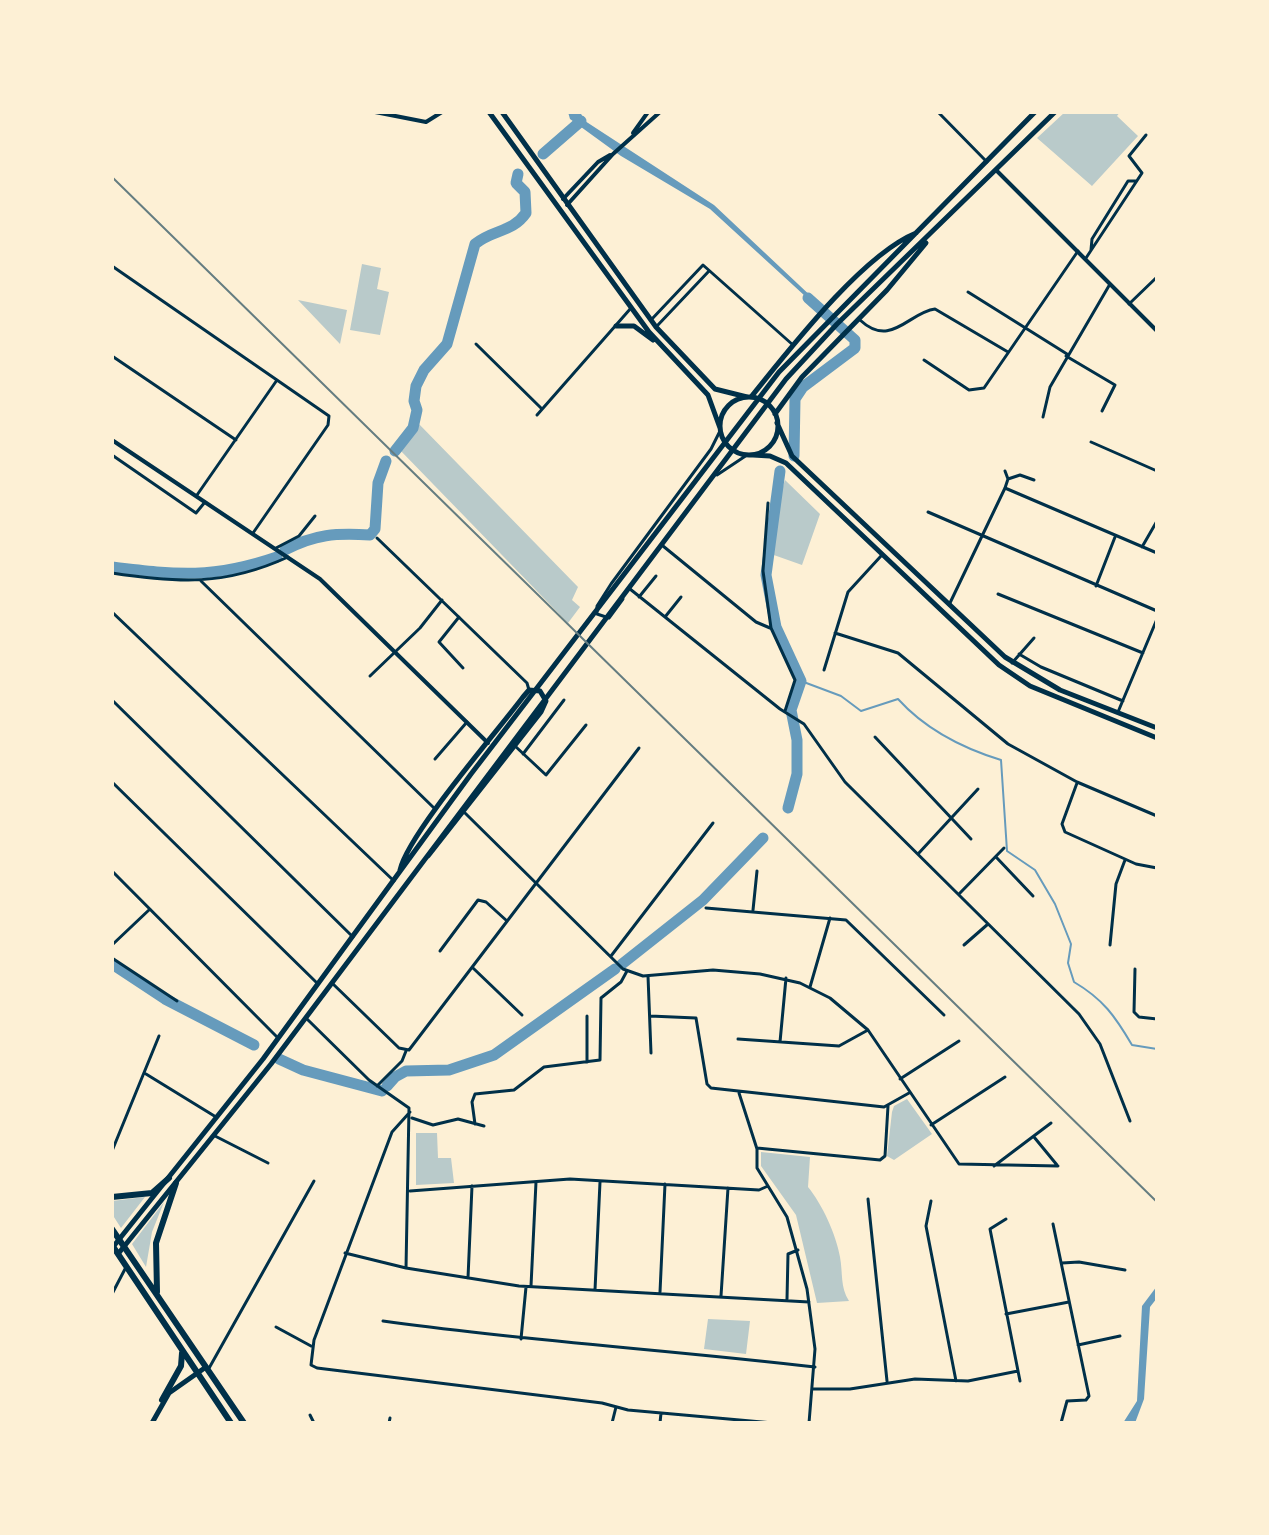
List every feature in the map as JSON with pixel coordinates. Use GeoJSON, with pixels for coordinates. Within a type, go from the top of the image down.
{"type":"FeatureCollection","features":[{"type":"Feature","properties":{"kind":"main road"},"geometry":{"type":"LineString","coordinates":[[489,112],[631,308],[708,395],[729,448],[750,455],[770,456],[786,463],[999,665],[1030,686],[1157,738]]}},
{"type":"Feature","properties":{"kind":"main road"},"geometry":{"type":"LineString","coordinates":[[502,112],[656,327],[715,389],[761,400],[775,414],[792,456],[1012,663],[1060,690],[1157,728]]}},
{"type":"Feature","properties":{"kind":"main road"},"geometry":{"type":"LineString","coordinates":[[122,1243],[278,1038],[433,826],[779,372],[1035,112]]}},
{"type":"Feature","properties":{"kind":"main road"},"geometry":{"type":"LineString","coordinates":[[231,1423],[114,1249],[176,1183],[306,1018],[747,427],[803,360],[1055,112]]}},
{"type":"Feature","properties":{"kind":"main road"},"geometry":{"type":"LineString","coordinates":[[775,414],[802,377],[858,320],[942,223]]}},
{"type":"Feature","properties":{"kind":"main road"},"geometry":{"type":"LineString","coordinates":[[720,429],[725,409],[735,401],[749,397],[837,297],[892,246],[919,232]]}},
{"type":"Feature","properties":{"kind":"main road"},"geometry":{"type":"LineString","coordinates":[[616,326],[634,326],[666,350]]}},
{"type":"Feature","properties":{"kind":"main road"},"geometry":{"type":"LineString","coordinates":[[750,455],[769,447],[777,423]]}},
{"type":"Feature","properties":{"kind":"main road"},"geometry":{"type":"LineString","coordinates":[[399,875],[402,860],[488,743],[529,690],[540,691],[545,706],[465,813],[406,881]]}},
{"type":"Feature","properties":{"kind":"main road"},"geometry":{"type":"LineString","coordinates":[[112,1197],[152,1193],[169,1178]]}},
{"type":"Feature","properties":{"kind":"main road"},"geometry":{"type":"LineString","coordinates":[[158,1296],[154,1272],[156,1243],[176,1183]]}},
{"type":"Feature","properties":{"kind":"main road"},"geometry":{"type":"LineString","coordinates":[[112,1229],[244,1423]]}},
{"type":"Feature","properties":{"kind":"main road"},"geometry":{"type":"LineString","coordinates":[[152,1423],[181,1366],[181,1350]]}},
{"type":"Feature","properties":{"kind":"main road"},"geometry":{"type":"LineString","coordinates":[[162,1400],[177,1385],[207,1368]]}},
{"type":"Feature","properties":{"kind":"street"},"geometry":{"type":"LineString","coordinates":[[375,112],[426,122],[442,112]]}},
{"type":"Feature","properties":{"kind":"street"},"geometry":{"type":"LineString","coordinates":[[632,135],[648,112]]}},
{"type":"Feature","properties":{"kind":"street"},"geometry":{"type":"LineString","coordinates":[[565,202],[598,162],[613,154],[660,112]]}},
{"type":"Feature","properties":{"kind":"street"},"geometry":{"type":"LineString","coordinates":[[938,112],[987,162]]}},
{"type":"Feature","properties":{"kind":"street"},"geometry":{"type":"LineString","coordinates":[[1086,258],[1092,239],[1128,181],[1136,181],[1142,170],[1129,156],[1146,135]]}},
{"type":"Feature","properties":{"kind":"street"},"geometry":{"type":"LineString","coordinates":[[996,170],[1157,331]]}},
{"type":"Feature","properties":{"kind":"street"},"geometry":{"type":"LineString","coordinates":[[924,360],[969,390],[989,384],[1023,328],[1030,323],[1078,251]]}},
{"type":"Feature","properties":{"kind":"street"},"geometry":{"type":"LineString","coordinates":[[651,320],[703,265],[793,345]]}},
{"type":"Feature","properties":{"kind":"street"},"geometry":{"type":"LineString","coordinates":[[112,266],[328,414],[330,419],[253,533]]}},
{"type":"Feature","properties":{"kind":"street"},"geometry":{"type":"LineString","coordinates":[[656,327],[709,271]]}},
{"type":"Feature","properties":{"kind":"street"},"geometry":{"type":"LineString","coordinates":[[1129,304],[1157,277]]}},
{"type":"Feature","properties":{"kind":"street"},"geometry":{"type":"LineString","coordinates":[[1043,417],[1048,390],[1110,284]]}},
{"type":"Feature","properties":{"kind":"street"},"geometry":{"type":"LineString","coordinates":[[968,292],[1115,385],[1102,411]]}},
{"type":"Feature","properties":{"kind":"street"},"geometry":{"type":"LineString","coordinates":[[537,415],[631,308]]}},
{"type":"Feature","properties":{"kind":"street"},"geometry":{"type":"LineString","coordinates":[[858,320],[873,328],[889,330],[904,327],[926,310],[935,309],[1008,352]]}},
{"type":"Feature","properties":{"kind":"street"},"geometry":{"type":"LineString","coordinates":[[476,344],[542,409]]}},
{"type":"Feature","properties":{"kind":"street"},"geometry":{"type":"LineString","coordinates":[[112,356],[236,440]]}},
{"type":"Feature","properties":{"kind":"street"},"geometry":{"type":"LineString","coordinates":[[196,496],[277,380]]}},
{"type":"Feature","properties":{"kind":"street"},"geometry":{"type":"LineString","coordinates":[[720,429],[711,449],[611,584],[596,607],[597,614],[609,618],[724,467],[750,455]]}},
{"type":"Feature","properties":{"kind":"street"},"geometry":{"type":"LineString","coordinates":[[113,442],[320,579],[488,743]]}},
{"type":"Feature","properties":{"kind":"street"},"geometry":{"type":"LineString","coordinates":[[1091,442],[1157,471]]}},
{"type":"Feature","properties":{"kind":"street"},"geometry":{"type":"LineString","coordinates":[[112,455],[196,513],[205,502]]}},
{"type":"Feature","properties":{"kind":"street"},"geometry":{"type":"LineString","coordinates":[[948,606],[1005,488],[1008,479],[1005,471]]}},
{"type":"Feature","properties":{"kind":"street"},"geometry":{"type":"LineString","coordinates":[[1008,479],[1020,475],[1034,480]]}},
{"type":"Feature","properties":{"kind":"street"},"geometry":{"type":"LineString","coordinates":[[1005,488],[1157,553]]}},
{"type":"Feature","properties":{"kind":"street"},"geometry":{"type":"LineString","coordinates":[[768,503],[763,571],[771,628],[795,680],[787,713]]}},
{"type":"Feature","properties":{"kind":"street"},"geometry":{"type":"LineString","coordinates":[[928,512],[1157,611]]}},
{"type":"Feature","properties":{"kind":"street"},"geometry":{"type":"LineString","coordinates":[[276,548],[299,536],[315,516]]}},
{"type":"Feature","properties":{"kind":"street"},"geometry":{"type":"LineString","coordinates":[[1142,547],[1157,521]]}},
{"type":"Feature","properties":{"kind":"street"},"geometry":{"type":"LineString","coordinates":[[1096,586],[1116,536]]}},
{"type":"Feature","properties":{"kind":"street"},"geometry":{"type":"LineString","coordinates":[[377,538],[527,683],[529,690]]}},
{"type":"Feature","properties":{"kind":"street"},"geometry":{"type":"LineString","coordinates":[[663,546],[756,622],[771,628]]}},
{"type":"Feature","properties":{"kind":"street"},"geometry":{"type":"LineString","coordinates":[[824,670],[848,592],[881,556]]}},
{"type":"Feature","properties":{"kind":"street"},"geometry":{"type":"LineString","coordinates":[[112,573],[183,583],[246,573],[288,557]]}},
{"type":"Feature","properties":{"kind":"street"},"geometry":{"type":"LineString","coordinates":[[639,597],[656,576]]}},
{"type":"Feature","properties":{"kind":"street"},"geometry":{"type":"LineString","coordinates":[[201,581],[437,810]]}},
{"type":"Feature","properties":{"kind":"street"},"geometry":{"type":"LineString","coordinates":[[630,589],[804,724],[845,782],[1091,1028],[1125,1100],[1130,1121]]}},
{"type":"Feature","properties":{"kind":"street"},"geometry":{"type":"LineString","coordinates":[[998,594],[1143,653]]}},
{"type":"Feature","properties":{"kind":"street"},"geometry":{"type":"LineString","coordinates":[[665,617],[681,597]]}},
{"type":"Feature","properties":{"kind":"street"},"geometry":{"type":"LineString","coordinates":[[370,676],[420,628],[442,600]]}},
{"type":"Feature","properties":{"kind":"street"},"geometry":{"type":"LineString","coordinates":[[112,612],[394,881]]}},
{"type":"Feature","properties":{"kind":"street"},"geometry":{"type":"LineString","coordinates":[[459,617],[439,642],[463,668]]}},
{"type":"Feature","properties":{"kind":"street"},"geometry":{"type":"LineString","coordinates":[[1118,713],[1157,619]]}},
{"type":"Feature","properties":{"kind":"street"},"geometry":{"type":"LineString","coordinates":[[835,633],[898,653],[995,735],[1077,782],[1157,816]]}},
{"type":"Feature","properties":{"kind":"street"},"geometry":{"type":"LineString","coordinates":[[1012,663],[1034,638]]}},
{"type":"Feature","properties":{"kind":"street"},"geometry":{"type":"LineString","coordinates":[[1019,654],[1041,667],[1123,701]]}},
{"type":"Feature","properties":{"kind":"street"},"geometry":{"type":"LineString","coordinates":[[112,700],[353,937]]}},
{"type":"Feature","properties":{"kind":"street"},"geometry":{"type":"LineString","coordinates":[[523,754],[564,700]]}},
{"type":"Feature","properties":{"kind":"street"},"geometry":{"type":"LineString","coordinates":[[435,759],[467,722]]}},
{"type":"Feature","properties":{"kind":"street"},"geometry":{"type":"LineString","coordinates":[[515,746],[546,775],[586,725]]}},
{"type":"Feature","properties":{"kind":"street"},"geometry":{"type":"LineString","coordinates":[[875,737],[971,839]]}},
{"type":"Feature","properties":{"kind":"street"},"geometry":{"type":"LineString","coordinates":[[377,1086],[402,1061],[406,1051],[473,968],[639,748]]}},
{"type":"Feature","properties":{"kind":"street"},"geometry":{"type":"LineString","coordinates":[[112,782],[318,984]]}},
{"type":"Feature","properties":{"kind":"street"},"geometry":{"type":"LineString","coordinates":[[1077,782],[1062,828],[1125,860],[1157,868]]}},
{"type":"Feature","properties":{"kind":"street"},"geometry":{"type":"LineString","coordinates":[[918,854],[978,789]]}},
{"type":"Feature","properties":{"kind":"street"},"geometry":{"type":"LineString","coordinates":[[465,813],[627,971],[648,976],[713,970],[786,978],[810,987],[848,1010],[868,1030],[930,1126],[959,1164],[1058,1166],[1034,1137]]}},
{"type":"Feature","properties":{"kind":"street"},"geometry":{"type":"LineString","coordinates":[[610,957],[713,823]]}},
{"type":"Feature","properties":{"kind":"street"},"geometry":{"type":"LineString","coordinates":[[959,894],[1004,848]]}},
{"type":"Feature","properties":{"kind":"street"},"geometry":{"type":"LineString","coordinates":[[996,857],[1033,896]]}},
{"type":"Feature","properties":{"kind":"street"},"geometry":{"type":"LineString","coordinates":[[1110,945],[1116,884],[1125,860]]}},
{"type":"Feature","properties":{"kind":"street"},"geometry":{"type":"LineString","coordinates":[[112,871],[278,1038]]}},
{"type":"Feature","properties":{"kind":"street"},"geometry":{"type":"LineString","coordinates":[[753,910],[757,871]]}},
{"type":"Feature","properties":{"kind":"street"},"geometry":{"type":"LineString","coordinates":[[440,951],[478,900],[486,902],[507,922]]}},
{"type":"Feature","properties":{"kind":"street"},"geometry":{"type":"LineString","coordinates":[[706,908],[753,910],[850,922],[944,1015]]}},
{"type":"Feature","properties":{"kind":"street"},"geometry":{"type":"LineString","coordinates":[[112,945],[150,909]]}},
{"type":"Feature","properties":{"kind":"street"},"geometry":{"type":"LineString","coordinates":[[810,987],[830,918]]}},
{"type":"Feature","properties":{"kind":"street"},"geometry":{"type":"LineString","coordinates":[[964,945],[989,923]]}},
{"type":"Feature","properties":{"kind":"street"},"geometry":{"type":"LineString","coordinates":[[112,958],[177,1001]]}},
{"type":"Feature","properties":{"kind":"street"},"geometry":{"type":"LineString","coordinates":[[473,968],[522,1015]]}},
{"type":"Feature","properties":{"kind":"street"},"geometry":{"type":"LineString","coordinates":[[1135,969],[1133,1010],[1137,1016],[1157,1019]]}},
{"type":"Feature","properties":{"kind":"street"},"geometry":{"type":"LineString","coordinates":[[475,1124],[472,1102],[475,1094],[514,1090],[544,1067],[601,1058],[602,995],[621,982],[627,971]]}},
{"type":"Feature","properties":{"kind":"street"},"geometry":{"type":"LineString","coordinates":[[648,976],[651,1053]]}},
{"type":"Feature","properties":{"kind":"street"},"geometry":{"type":"LineString","coordinates":[[780,1042],[786,978]]}},
{"type":"Feature","properties":{"kind":"street"},"geometry":{"type":"LineString","coordinates":[[332,983],[406,1051]]}},
{"type":"Feature","properties":{"kind":"street"},"geometry":{"type":"LineString","coordinates":[[587,1016],[587,1062]]}},
{"type":"Feature","properties":{"kind":"street"},"geometry":{"type":"LineString","coordinates":[[650,1016],[695,1016],[708,1087],[739,1093],[888,1106],[909,1093]]}},
{"type":"Feature","properties":{"kind":"street"},"geometry":{"type":"LineString","coordinates":[[306,1018],[377,1086],[405,1102],[410,1112],[406,1268]]}},
{"type":"Feature","properties":{"kind":"street"},"geometry":{"type":"LineString","coordinates":[[738,1039],[839,1046],[868,1030]]}},
{"type":"Feature","properties":{"kind":"street"},"geometry":{"type":"LineString","coordinates":[[112,1151],[159,1036]]}},
{"type":"Feature","properties":{"kind":"street"},"geometry":{"type":"LineString","coordinates":[[900,1079],[959,1041]]}},
{"type":"Feature","properties":{"kind":"street"},"geometry":{"type":"LineString","coordinates":[[146,1074],[216,1117]]}},
{"type":"Feature","properties":{"kind":"street"},"geometry":{"type":"LineString","coordinates":[[930,1126],[1005,1077]]}},
{"type":"Feature","properties":{"kind":"street"},"geometry":{"type":"LineString","coordinates":[[739,1093],[756,1147],[757,1168],[787,1217],[798,1250],[809,1302],[815,1367],[809,1423]]}},
{"type":"Feature","properties":{"kind":"street"},"geometry":{"type":"LineString","coordinates":[[756,1147],[880,1160],[885,1156],[888,1106]]}},
{"type":"Feature","properties":{"kind":"street"},"geometry":{"type":"LineString","coordinates":[[410,1112],[392,1132],[345,1253],[309,1362],[317,1368],[723,1421],[773,1423]]}},
{"type":"Feature","properties":{"kind":"street"},"geometry":{"type":"LineString","coordinates":[[411,1117],[440,1126],[458,1119],[484,1126]]}},
{"type":"Feature","properties":{"kind":"street"},"geometry":{"type":"LineString","coordinates":[[994,1166],[1051,1123]]}},
{"type":"Feature","properties":{"kind":"street"},"geometry":{"type":"LineString","coordinates":[[215,1136],[268,1163]]}},
{"type":"Feature","properties":{"kind":"street"},"geometry":{"type":"LineString","coordinates":[[207,1368],[314,1181]]}},
{"type":"Feature","properties":{"kind":"street"},"geometry":{"type":"LineString","coordinates":[[410,1191],[536,1181],[600,1181],[759,1190],[768,1186]]}},
{"type":"Feature","properties":{"kind":"street"},"geometry":{"type":"LineString","coordinates":[[521,1339],[536,1181]]}},
{"type":"Feature","properties":{"kind":"street"},"geometry":{"type":"LineString","coordinates":[[595,1290],[600,1181]]}},
{"type":"Feature","properties":{"kind":"street"},"geometry":{"type":"LineString","coordinates":[[660,1293],[665,1184]]}},
{"type":"Feature","properties":{"kind":"street"},"geometry":{"type":"LineString","coordinates":[[468,1278],[472,1186]]}},
{"type":"Feature","properties":{"kind":"street"},"geometry":{"type":"LineString","coordinates":[[721,1297],[728,1188]]}},
{"type":"Feature","properties":{"kind":"street"},"geometry":{"type":"LineString","coordinates":[[868,1199],[887,1381]]}},
{"type":"Feature","properties":{"kind":"street"},"geometry":{"type":"LineString","coordinates":[[931,1201],[926,1226],[956,1381]]}},
{"type":"Feature","properties":{"kind":"street"},"geometry":{"type":"LineString","coordinates":[[1006,1219],[990,1229],[1020,1381]]}},
{"type":"Feature","properties":{"kind":"street"},"geometry":{"type":"LineString","coordinates":[[1053,1224],[1088,1399],[1067,1401],[1061,1423]]}},
{"type":"Feature","properties":{"kind":"street"},"geometry":{"type":"LineString","coordinates":[[787,1300],[788,1254],[798,1250]]}},
{"type":"Feature","properties":{"kind":"street"},"geometry":{"type":"LineString","coordinates":[[345,1253],[406,1268],[528,1286],[809,1302]]}},
{"type":"Feature","properties":{"kind":"street"},"geometry":{"type":"LineString","coordinates":[[1062,1263],[1079,1262],[1125,1270]]}},
{"type":"Feature","properties":{"kind":"street"},"geometry":{"type":"LineString","coordinates":[[112,1294],[126,1266]]}},
{"type":"Feature","properties":{"kind":"street"},"geometry":{"type":"LineString","coordinates":[[1006,1314],[1069,1302]]}},
{"type":"Feature","properties":{"kind":"street"},"geometry":{"type":"LineString","coordinates":[[383,1321],[521,1339],[637,1347],[815,1367]]}},
{"type":"Feature","properties":{"kind":"street"},"geometry":{"type":"LineString","coordinates":[[276,1327],[312,1346]]}},
{"type":"Feature","properties":{"kind":"street"},"geometry":{"type":"LineString","coordinates":[[1078,1345],[1120,1336]]}},
{"type":"Feature","properties":{"kind":"street"},"geometry":{"type":"LineString","coordinates":[[813,1389],[850,1389],[887,1381],[956,1381],[1018,1371]]}},
{"type":"Feature","properties":{"kind":"street"},"geometry":{"type":"LineString","coordinates":[[612,1423],[616,1407]]}},
{"type":"Feature","properties":{"kind":"street"},"geometry":{"type":"LineString","coordinates":[[660,1423],[661,1413]]}},
{"type":"Feature","properties":{"kind":"street"},"geometry":{"type":"LineString","coordinates":[[310,1415],[314,1423]]}},
{"type":"Feature","properties":{"kind":"shaded area"},"geometry":{"type":"Polygon","coordinates":[[[1065,112],[1120,112],[1117,116],[1138,136],[1092,186],[1037,138],[1065,112]]]}},
{"type":"Feature","properties":{"kind":"shaded area"},"geometry":{"type":"Polygon","coordinates":[[[362,264],[381,268],[377,289],[389,292],[380,335],[350,330],[362,264]]]}},
{"type":"Feature","properties":{"kind":"shaded area"},"geometry":{"type":"Polygon","coordinates":[[[298,300],[347,310],[340,344],[298,300]]]}},
{"type":"Feature","properties":{"kind":"shaded area"},"geometry":{"type":"Polygon","coordinates":[[[418,423],[578,587],[572,600],[580,607],[568,623],[399,449],[418,423]]]}},
{"type":"Feature","properties":{"kind":"shaded area"},"geometry":{"type":"Polygon","coordinates":[[[785,480],[820,514],[802,565],[771,554],[776,508],[785,480]]]}},
{"type":"Feature","properties":{"kind":"shaded area"},"geometry":{"type":"Polygon","coordinates":[[[907,1099],[932,1134],[894,1160],[887,1156],[892,1112],[894,1106],[907,1099]]]}},
{"type":"Feature","properties":{"kind":"shaded area"},"geometry":{"type":"Polygon","coordinates":[[[416,1133],[437,1133],[438,1158],[451,1158],[454,1183],[416,1185],[416,1133]]]}},
{"type":"Feature","properties":{"kind":"shaded area"},"geometry":{"type":"Polygon","coordinates":[[[761,1152],[810,1157],[808,1187],[835,1239],[849,1301],[817,1303],[796,1215],[761,1166],[761,1152]]]}},
{"type":"Feature","properties":{"kind":"shaded area"},"geometry":{"type":"Polygon","coordinates":[[[145,1197],[121,1228],[112,1214],[112,1201],[145,1197]]]}},
{"type":"Feature","properties":{"kind":"shaded area"},"geometry":{"type":"Polygon","coordinates":[[[164,1202],[152,1232],[146,1267],[132,1244],[164,1202]]]}},
{"type":"Feature","properties":{"kind":"shaded area"},"geometry":{"type":"Polygon","coordinates":[[[708,1319],[750,1321],[746,1354],[704,1349],[708,1319]]]}},
{"type":"Feature","properties":{"kind":"water"},"geometry":{"type":"Polygon","coordinates":[[[568,112],[580,112],[585,121],[714,205],[815,300],[817,307],[710,209],[621,156],[570,119],[568,112]]]}},
{"type":"Feature","properties":{"kind":"water"},"geometry":{"type":"Polygon","coordinates":[[[1157,1286],[1157,1298],[1150,1307],[1144,1399],[1135,1423],[1123,1423],[1137,1401],[1142,1306],[1157,1286]]]}},
{"type":"Feature","properties":{"kind":"waterway"},"geometry":{"type":"LineString","coordinates":[[543,154],[581,121]]}},
{"type":"Feature","properties":{"kind":"waterway"},"geometry":{"type":"LineString","coordinates":[[395,451],[413,428],[417,410],[414,401],[416,386],[424,370],[447,344],[475,244],[515,224],[526,213],[525,192],[516,183],[518,174]]}},
{"type":"Feature","properties":{"kind":"waterway"},"geometry":{"type":"LineString","coordinates":[[794,456],[795,399],[803,387],[855,348],[855,340],[808,298]]}},
{"type":"Feature","properties":{"kind":"waterway"},"geometry":{"type":"LineString","coordinates":[[285,550],[326,536],[370,535],[375,529],[378,483],[386,461]]}},
{"type":"Feature","properties":{"kind":"waterway"},"geometry":{"type":"LineString","coordinates":[[780,471],[766,575],[776,627],[801,681],[791,710],[797,740],[797,774],[788,808]]}},
{"type":"Feature","properties":{"kind":"waterway"},"geometry":{"type":"LineString","coordinates":[[112,567],[157,572],[214,572],[277,557]]}},
{"type":"Feature","properties":{"kind":"waterway"},"geometry":{"type":"LineString","coordinates":[[801,681],[841,696],[861,711],[898,699],[920,720],[945,737],[1001,760],[1007,851],[1035,870],[1055,904],[1071,944],[1068,963],[1074,982],[1108,1009],[1132,1045],[1157,1049]]}},
{"type":"Feature","properties":{"kind":"waterway"},"geometry":{"type":"LineString","coordinates":[[622,964],[703,900],[763,838]]}},
{"type":"Feature","properties":{"kind":"waterway"},"geometry":{"type":"LineString","coordinates":[[112,964],[165,999],[254,1045]]}},
{"type":"Feature","properties":{"kind":"waterway"},"geometry":{"type":"LineString","coordinates":[[387,1086],[406,1071],[449,1070],[494,1055],[615,969]]}},
{"type":"Feature","properties":{"kind":"waterway"},"geometry":{"type":"LineString","coordinates":[[279,1059],[303,1070],[382,1091]]}},
{"type":"Feature","properties":{"kind":"railway"},"geometry":{"type":"LineString","coordinates":[[112,177],[1157,1202]]}}]}
